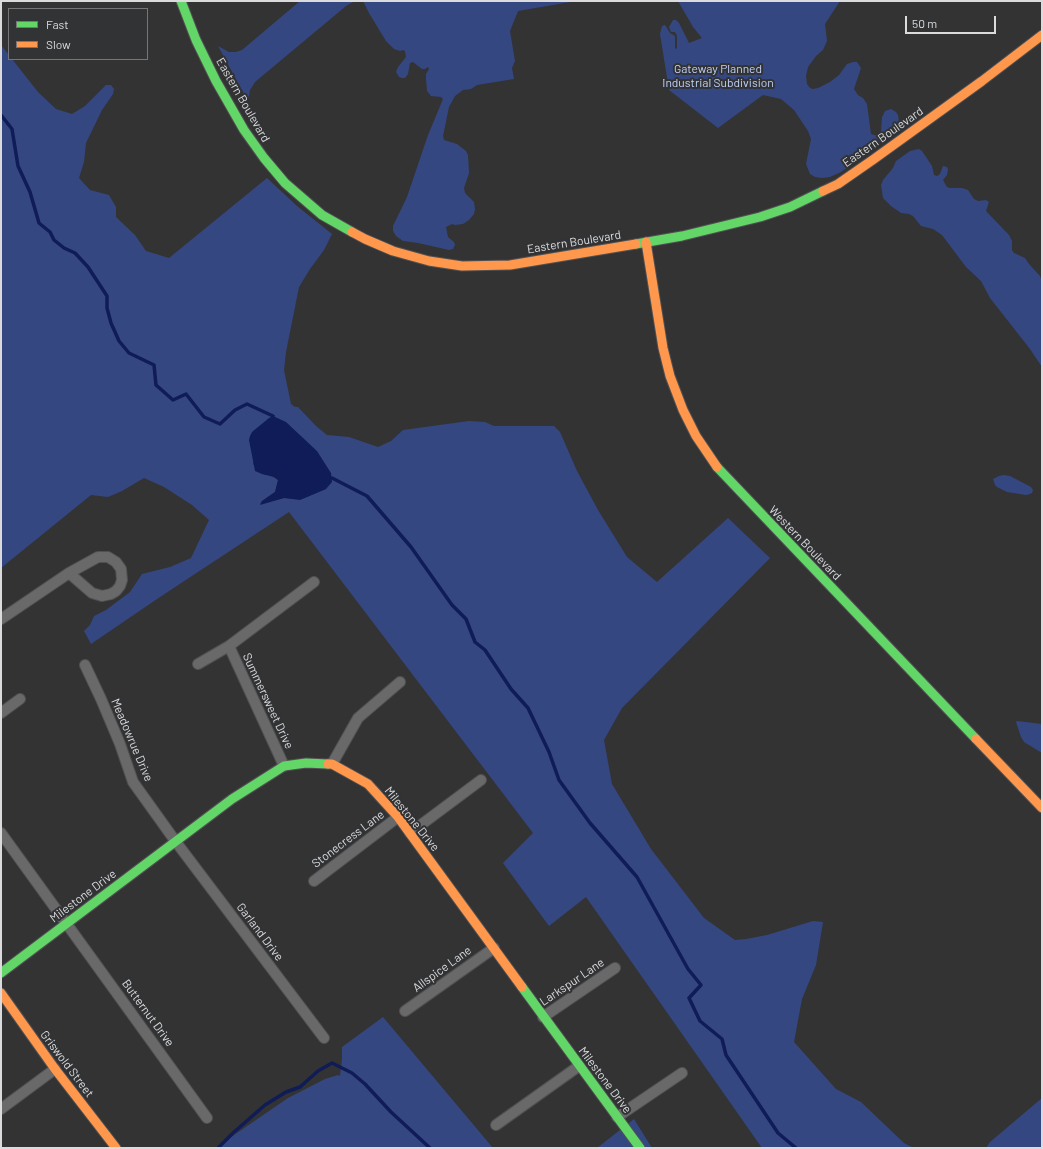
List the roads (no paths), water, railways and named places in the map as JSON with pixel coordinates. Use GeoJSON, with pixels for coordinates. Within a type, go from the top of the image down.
{"type":"FeatureCollection","features":[{"type":"Feature","properties":{"kind":"street","name":"Eastern Boulevard"},"geometry":{"type":"LineString","coordinates":[[181,1],[196,40],[244,130],[264,158],[285,183],[322,215],[365,239],[422,259],[462,266],[510,265],[682,236],[760,217],[790,207],[838,184],[913,131],[1042,35]]}},
{"type":"Feature","properties":{"kind":"street","name":"Western Boulevard"},"geometry":{"type":"LineString","coordinates":[[646,242],[663,348],[670,376],[683,410],[696,436],[714,464],[1042,808]]}},
{"type":"Feature","properties":{"kind":"street"},"geometry":{"type":"LineString","coordinates":[[1,619],[70,573],[93,558],[102,556],[112,559],[119,565],[122,580],[116,591],[102,596],[92,593],[70,573]]}},
{"type":"Feature","properties":{"kind":"street","name":"Summersweet Drive"},"geometry":{"type":"LineString","coordinates":[[198,664],[229,646],[314,582]]}},
{"type":"Feature","properties":{"kind":"street","name":"Summersweet Drive"},"geometry":{"type":"LineString","coordinates":[[229,646],[284,766]]}},
{"type":"Feature","properties":{"kind":"street","name":"Meadowrue Drive"},"geometry":{"type":"LineString","coordinates":[[85,665],[112,725],[133,782],[176,842]]}},
{"type":"Feature","properties":{"kind":"street"},"geometry":{"type":"LineString","coordinates":[[332,764],[358,718],[400,682]]}},
{"type":"Feature","properties":{"kind":"street"},"geometry":{"type":"LineString","coordinates":[[1,713],[20,699]]}},
{"type":"Feature","properties":{"kind":"street","name":"Milestone Drive"},"geometry":{"type":"LineString","coordinates":[[1,973],[232,799],[284,766],[306,763],[332,764],[368,784],[398,817],[578,1066],[640,1148]]}},
{"type":"Feature","properties":{"kind":"street"},"geometry":{"type":"LineString","coordinates":[[410,833],[481,780]]}},
{"type":"Feature","properties":{"kind":"street","name":"Stonecress Lane"},"geometry":{"type":"LineString","coordinates":[[314,881],[398,817]]}},
{"type":"Feature","properties":{"kind":"street","name":"Butternut Drive"},"geometry":{"type":"LineString","coordinates":[[1,833],[207,1118]]}},
{"type":"Feature","properties":{"kind":"street","name":"Garland Drive"},"geometry":{"type":"LineString","coordinates":[[176,842],[324,1038]]}},
{"type":"Feature","properties":{"kind":"street","name":"Allspice Lane"},"geometry":{"type":"LineString","coordinates":[[405,1011],[494,948]]}},
{"type":"Feature","properties":{"kind":"street","name":"Larkspur Lane"},"geometry":{"type":"LineString","coordinates":[[543,1016],[616,968]]}},
{"type":"Feature","properties":{"kind":"street","name":"Griswold Street"},"geometry":{"type":"LineString","coordinates":[[1,993],[55,1069],[116,1148]]}},
{"type":"Feature","properties":{"kind":"street"},"geometry":{"type":"LineString","coordinates":[[496,1124],[578,1066]]}},
{"type":"Feature","properties":{"kind":"street"},"geometry":{"type":"LineString","coordinates":[[1,1109],[55,1069]]}},
{"type":"Feature","properties":{"kind":"street"},"geometry":{"type":"LineString","coordinates":[[617,1117],[682,1073]]}},
{"type":"Feature","properties":{"kind":"waterway"},"geometry":{"type":"LineString","coordinates":[[1,115],[12,129],[18,166],[30,192],[39,223],[50,232],[54,240],[64,248],[75,253],[88,267],[107,296],[107,308],[111,323],[119,341],[129,353],[154,365],[156,385],[173,400],[186,394],[204,417],[220,424],[235,410],[247,404],[273,416]]}},
{"type":"Feature","properties":{"kind":"waterway"},"geometry":{"type":"LineString","coordinates":[[332,478],[367,496],[411,547],[452,605],[466,619],[475,642],[485,650],[511,689],[528,708],[549,752],[559,780],[590,823],[637,877],[688,969],[701,985],[689,998],[700,1021],[722,1039],[726,1055],[778,1133],[796,1148]]}},
{"type":"Feature","properties":{"kind":"waterway"},"geometry":{"type":"LineString","coordinates":[[218,1148],[265,1105],[286,1092],[300,1087],[318,1071],[332,1063],[352,1073],[365,1084],[391,1112],[430,1148]]}},
{"type":"Feature","properties":{"kind":"park label","name":"Gateway Planned Industrial Subdivision"},"geometry":{"type":"Point","coordinates":[718,76]}}]}
